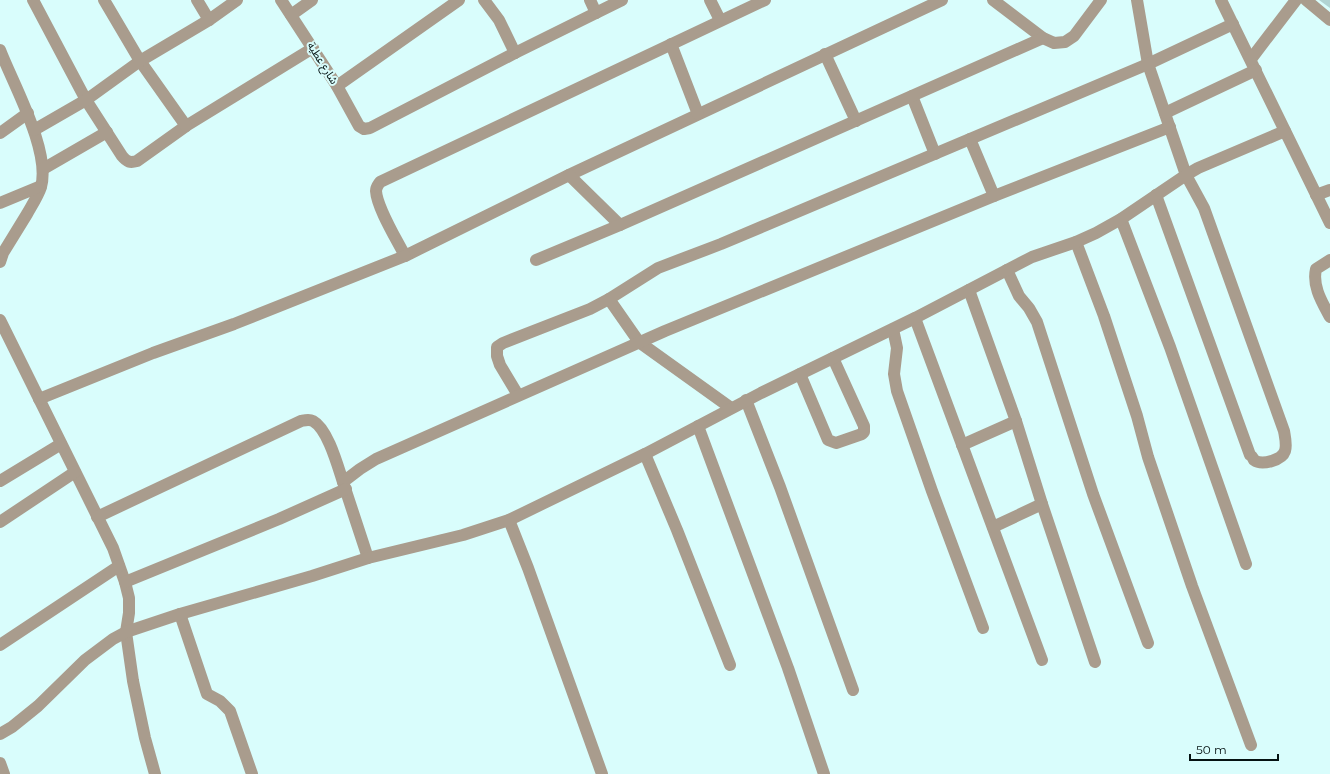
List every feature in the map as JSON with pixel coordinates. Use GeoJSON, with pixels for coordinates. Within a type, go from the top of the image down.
{"type":"FeatureCollection","features":[{"type":"Feature","properties":{"kind":"street"},"geometry":{"type":"LineString","coordinates":[[33,0],[86,100],[122,156],[126,161],[131,162],[137,161],[186,126],[313,48]]}},
{"type":"Feature","properties":{"kind":"street"},"geometry":{"type":"LineString","coordinates":[[104,0],[140,61],[186,126]]}},
{"type":"Feature","properties":{"kind":"street"},"geometry":{"type":"LineString","coordinates":[[197,0],[209,20]]}},
{"type":"Feature","properties":{"kind":"street"},"geometry":{"type":"LineString","coordinates":[[34,130],[86,100],[140,61],[209,20],[237,0]]}},
{"type":"Feature","properties":{"kind":"street","name":"شارع عطية"},"geometry":{"type":"LineString","coordinates":[[281,0],[337,86],[359,126],[362,128],[367,129],[515,53]]}},
{"type":"Feature","properties":{"kind":"street"},"geometry":{"type":"LineString","coordinates":[[292,15],[312,0]]}},
{"type":"Feature","properties":{"kind":"street"},"geometry":{"type":"LineString","coordinates":[[337,86],[459,0]]}},
{"type":"Feature","properties":{"kind":"street"},"geometry":{"type":"LineString","coordinates":[[484,0],[499,20],[515,53],[622,0]]}},
{"type":"Feature","properties":{"kind":"street"},"geometry":{"type":"LineString","coordinates":[[590,0],[596,13]]}},
{"type":"Feature","properties":{"kind":"street"},"geometry":{"type":"LineString","coordinates":[[710,0],[720,20]]}},
{"type":"Feature","properties":{"kind":"street"},"geometry":{"type":"LineString","coordinates":[[405,256],[381,208],[376,191],[376,187],[380,182],[765,0]]}},
{"type":"Feature","properties":{"kind":"street"},"geometry":{"type":"LineString","coordinates":[[38,399],[153,353],[234,324],[405,256],[568,175],[942,0]]}},
{"type":"Feature","properties":{"kind":"street"},"geometry":{"type":"LineString","coordinates":[[993,0],[1043,38],[1054,43],[1065,42],[1074,36],[1101,0]]}},
{"type":"Feature","properties":{"kind":"street"},"geometry":{"type":"LineString","coordinates":[[1137,0],[1148,64],[1186,175],[1204,208],[1284,431],[1285,450],[1279,459],[1262,462],[1255,460],[1250,454],[1156,195]]}},
{"type":"Feature","properties":{"kind":"street"},"geometry":{"type":"LineString","coordinates":[[1221,0],[1330,223]]}},
{"type":"Feature","properties":{"kind":"street"},"geometry":{"type":"LineString","coordinates":[[1251,59],[1296,0]]}},
{"type":"Feature","properties":{"kind":"street"},"geometry":{"type":"LineString","coordinates":[[1306,0],[1330,20]]}},
{"type":"Feature","properties":{"kind":"street"},"geometry":{"type":"LineString","coordinates":[[518,396],[497,356],[497,347],[503,343],[590,309],[609,299],[658,268],[721,244],[1148,64],[1233,24]]}},
{"type":"Feature","properties":{"kind":"street"},"geometry":{"type":"LineString","coordinates":[[536,260],[620,225],[1043,38]]}},
{"type":"Feature","properties":{"kind":"street"},"geometry":{"type":"LineString","coordinates":[[671,44],[698,114]]}},
{"type":"Feature","properties":{"kind":"street"},"geometry":{"type":"LineString","coordinates":[[0,50],[28,113],[34,130],[43,169],[41,186],[36,199],[3,254],[0,262]]}},
{"type":"Feature","properties":{"kind":"street"},"geometry":{"type":"LineString","coordinates":[[825,54],[856,121]]}},
{"type":"Feature","properties":{"kind":"street"},"geometry":{"type":"LineString","coordinates":[[1165,113],[1256,70]]}},
{"type":"Feature","properties":{"kind":"street"},"geometry":{"type":"LineString","coordinates":[[912,96],[935,154]]}},
{"type":"Feature","properties":{"kind":"street"},"geometry":{"type":"LineString","coordinates":[[0,133],[28,113]]}},
{"type":"Feature","properties":{"kind":"street"},"geometry":{"type":"LineString","coordinates":[[126,582],[278,519],[345,485],[360,469],[376,459],[639,342],[994,196],[1170,127]]}},
{"type":"Feature","properties":{"kind":"street"},"geometry":{"type":"LineString","coordinates":[[0,734],[12,727],[38,706],[85,660],[113,639],[126,632],[180,614],[312,576],[368,558],[463,535],[509,520],[645,454],[746,400],[916,318],[1032,257],[1076,242],[1122,219],[1186,175],[1212,162],[1285,131]]}},
{"type":"Feature","properties":{"kind":"street"},"geometry":{"type":"LineString","coordinates":[[43,169],[107,132]]}},
{"type":"Feature","properties":{"kind":"street"},"geometry":{"type":"LineString","coordinates":[[970,139],[994,196]]}},
{"type":"Feature","properties":{"kind":"street"},"geometry":{"type":"LineString","coordinates":[[568,175],[620,225]]}},
{"type":"Feature","properties":{"kind":"street"},"geometry":{"type":"LineString","coordinates":[[0,203],[41,186]]}},
{"type":"Feature","properties":{"kind":"street"},"geometry":{"type":"LineString","coordinates":[[1316,195],[1330,190]]}},
{"type":"Feature","properties":{"kind":"street"},"geometry":{"type":"LineString","coordinates":[[1122,219],[1170,347],[1246,564]]}},
{"type":"Feature","properties":{"kind":"street"},"geometry":{"type":"LineString","coordinates":[[1076,242],[1106,323],[1137,416],[1148,457],[1192,586],[1250,745]]}},
{"type":"Feature","properties":{"kind":"street"},"geometry":{"type":"LineString","coordinates":[[1328,310],[1315,285],[1314,277],[1316,270],[1330,260]]}},
{"type":"Feature","properties":{"kind":"street"},"geometry":{"type":"LineString","coordinates":[[1007,270],[1019,296],[1029,308],[1037,322],[1094,494],[1148,643]]}},
{"type":"Feature","properties":{"kind":"street"},"geometry":{"type":"LineString","coordinates":[[969,290],[1016,421],[1095,662]]}},
{"type":"Feature","properties":{"kind":"street"},"geometry":{"type":"LineString","coordinates":[[609,299],[639,342],[731,408]]}},
{"type":"Feature","properties":{"kind":"street"},"geometry":{"type":"LineString","coordinates":[[916,318],[1042,660]]}},
{"type":"Feature","properties":{"kind":"street"},"geometry":{"type":"LineString","coordinates":[[0,320],[113,548],[126,582],[129,598],[129,613],[126,632],[133,681],[145,738],[155,774]]}},
{"type":"Feature","properties":{"kind":"street"},"geometry":{"type":"LineString","coordinates":[[893,329],[897,348],[894,374],[897,391],[932,491],[984,628]]}},
{"type":"Feature","properties":{"kind":"street"},"geometry":{"type":"LineString","coordinates":[[800,374],[828,440],[836,443],[862,434],[864,432],[864,426],[833,358]]}},
{"type":"Feature","properties":{"kind":"street"},"geometry":{"type":"LineString","coordinates":[[746,400],[780,487],[853,690]]}},
{"type":"Feature","properties":{"kind":"street"},"geometry":{"type":"LineString","coordinates":[[97,517],[262,439],[308,419],[314,421],[320,426],[326,438],[345,485],[368,558]]}},
{"type":"Feature","properties":{"kind":"street"},"geometry":{"type":"LineString","coordinates":[[962,445],[1016,421]]}},
{"type":"Feature","properties":{"kind":"street"},"geometry":{"type":"LineString","coordinates":[[698,426],[788,668],[824,774]]}},
{"type":"Feature","properties":{"kind":"street"},"geometry":{"type":"LineString","coordinates":[[0,481],[61,444]]}},
{"type":"Feature","properties":{"kind":"street"},"geometry":{"type":"LineString","coordinates":[[645,454],[677,530],[730,665]]}},
{"type":"Feature","properties":{"kind":"street"},"geometry":{"type":"LineString","coordinates":[[0,522],[75,472]]}},
{"type":"Feature","properties":{"kind":"street"},"geometry":{"type":"LineString","coordinates":[[993,527],[1042,504]]}},
{"type":"Feature","properties":{"kind":"street"},"geometry":{"type":"LineString","coordinates":[[509,520],[602,774]]}},
{"type":"Feature","properties":{"kind":"street"},"geometry":{"type":"LineString","coordinates":[[0,645],[120,566]]}},
{"type":"Feature","properties":{"kind":"street"},"geometry":{"type":"LineString","coordinates":[[180,614],[208,694],[220,701],[230,711],[252,774]]}},
{"type":"Feature","properties":{"kind":"street"},"geometry":{"type":"LineString","coordinates":[[0,763],[4,774]]}},
{"type":"Feature","properties":{"kind":"building"},"geometry":{"type":"Polygon","coordinates":[[[1319,0],[1330,0],[1330,8],[1319,0]]]}}]}
